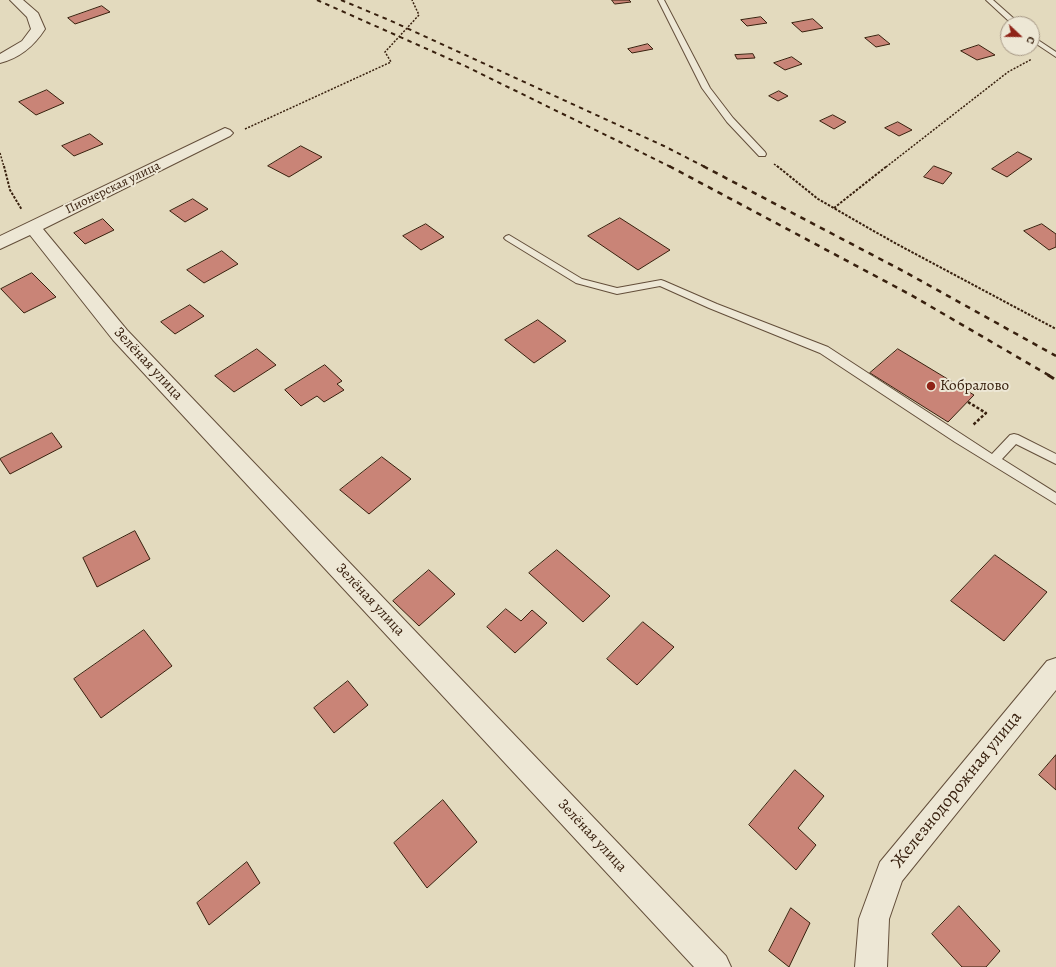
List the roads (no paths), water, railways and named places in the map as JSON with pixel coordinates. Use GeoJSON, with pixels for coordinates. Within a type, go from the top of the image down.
{"type":"FeatureCollection","features":[{"type":"Feature","properties":{"kind":"street"},"geometry":{"type":"LineString","coordinates":[[0,59],[18,52],[31,41],[38,30],[33,16],[16,0]]}},
{"type":"Feature","properties":{"kind":"street","name":"Пионерская улица"},"geometry":{"type":"LineString","coordinates":[[0,243],[225,133]]}},
{"type":"Feature","properties":{"kind":"street","name":"Зелёная улица"},"geometry":{"type":"LineString","coordinates":[[32,228],[120,335],[715,967]]}},
{"type":"Feature","properties":{"kind":"street","name":"Железнодорожная улица"},"geometry":{"type":"LineString","coordinates":[[871,967],[874,919],[890,872],[1056,670]]}},
{"type":"Feature","properties":{"kind":"lane"},"geometry":{"type":"LineString","coordinates":[[661,0],[706,88],[730,120],[762,154]]}},
{"type":"Feature","properties":{"kind":"lane"},"geometry":{"type":"LineString","coordinates":[[989,0],[1007,16]]}},
{"type":"Feature","properties":{"kind":"lane"},"geometry":{"type":"LineString","coordinates":[[1040,44],[1056,55]]}},
{"type":"Feature","properties":{"kind":"lane"},"geometry":{"type":"LineString","coordinates":[[509,238],[579,281],[617,291],[661,282],[713,306],[824,350],[1056,499]]}},
{"type":"Feature","properties":{"kind":"lane"},"geometry":{"type":"LineString","coordinates":[[994,460],[1014,438],[1056,460]]}},
{"type":"Feature","properties":{"kind":"railway"},"geometry":{"type":"LineString","coordinates":[[317,0],[463,65],[669,166]]}},
{"type":"Feature","properties":{"kind":"railway"},"geometry":{"type":"LineString","coordinates":[[341,0],[389,20],[664,146],[705,167]]}},
{"type":"Feature","properties":{"kind":"railway"},"geometry":{"type":"LineString","coordinates":[[669,166],[911,295],[1050,376]]}},
{"type":"Feature","properties":{"kind":"railway"},"geometry":{"type":"LineString","coordinates":[[703,166],[905,272],[1056,356]]}},
{"type":"Feature","properties":{"kind":"railway"},"geometry":{"type":"LineString","coordinates":[[1048,375],[1056,380]]}},
{"type":"Feature","properties":{"kind":"place","name":"Кобралово"},"geometry":{"type":"Point","coordinates":[931,386]}}]}
